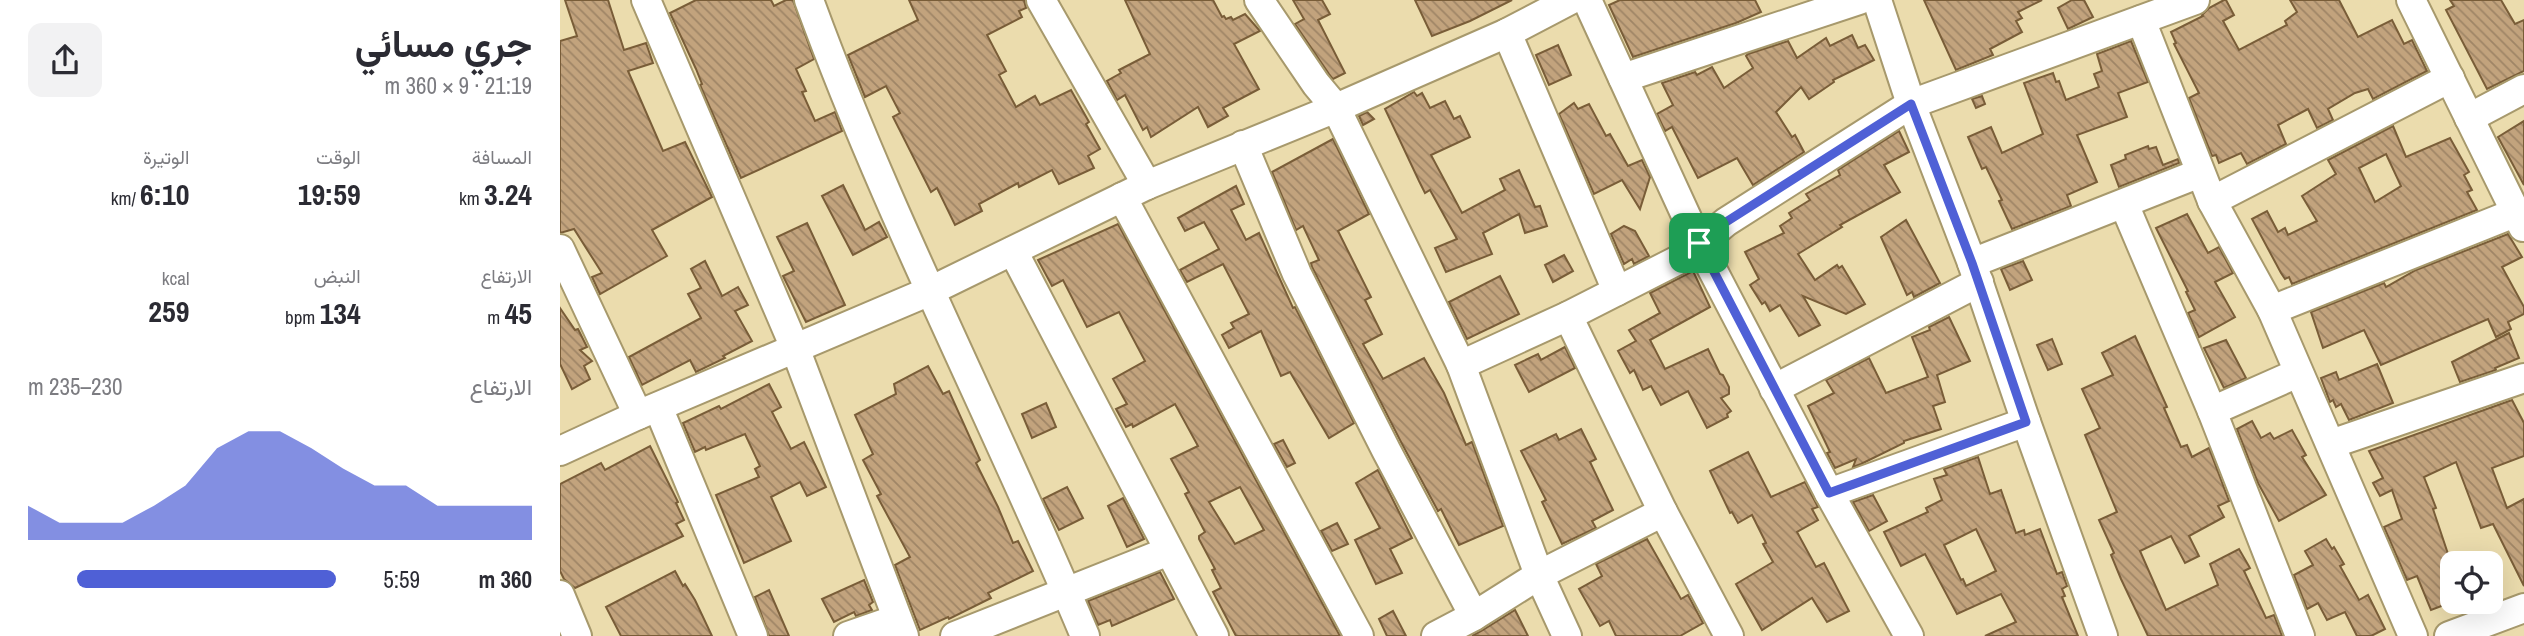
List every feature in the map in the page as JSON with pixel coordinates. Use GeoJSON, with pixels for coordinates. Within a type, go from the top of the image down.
{"type":"FeatureCollection","features":[{"type":"Feature","properties":{"kind":"street"},"geometry":{"type":"LineString","coordinates":[[646,0],[795,348],[900,627],[848,636]]}},
{"type":"Feature","properties":{"kind":"street"},"geometry":{"type":"LineString","coordinates":[[808,0],[930,291],[1085,636]]}},
{"type":"Feature","properties":{"kind":"street"},"geometry":{"type":"LineString","coordinates":[[1041,0],[1359,636]]}},
{"type":"Feature","properties":{"kind":"street"},"geometry":{"type":"LineString","coordinates":[[1259,0],[1336,108],[1461,365],[1539,575],[1567,636]]}},
{"type":"Feature","properties":{"kind":"street"},"geometry":{"type":"LineString","coordinates":[[560,451],[930,291],[1135,191],[1336,108],[1507,33],[1570,0]]}},
{"type":"Feature","properties":{"kind":"street"},"geometry":{"type":"LineString","coordinates":[[1587,0],[1699,243],[1829,493],[1909,636]]}},
{"type":"Feature","properties":{"kind":"street"},"geometry":{"type":"LineString","coordinates":[[1623,78],[1859,0]]}},
{"type":"Feature","properties":{"kind":"street"},"geometry":{"type":"LineString","coordinates":[[1877,0],[1911,104],[1975,273],[2103,636]]}},
{"type":"Feature","properties":{"kind":"street"},"geometry":{"type":"LineString","coordinates":[[1461,365],[1569,316],[1684,257],[1726,222],[1911,104],[2196,0]]}},
{"type":"Feature","properties":{"kind":"street"},"geometry":{"type":"LineString","coordinates":[[2272,310],[2520,220],[2412,0]]}},
{"type":"Feature","properties":{"kind":"street"},"geometry":{"type":"LineString","coordinates":[[2141,20],[2212,201],[2272,310],[2413,636]]}},
{"type":"Feature","properties":{"kind":"street"},"geometry":{"type":"LineString","coordinates":[[1507,33],[1617,292]]}},
{"type":"Feature","properties":{"kind":"street"},"geometry":{"type":"LineString","coordinates":[[2212,201],[2450,78]]}},
{"type":"Feature","properties":{"kind":"street"},"geometry":{"type":"LineString","coordinates":[[2469,118],[2524,89]]}},
{"type":"Feature","properties":{"kind":"street"},"geometry":{"type":"LineString","coordinates":[[1243,145],[1297,274],[1385,450],[1474,616]]}},
{"type":"Feature","properties":{"kind":"street"},"geometry":{"type":"LineString","coordinates":[[1774,389],[1975,273],[2124,204],[2200,173]]}},
{"type":"Feature","properties":{"kind":"street"},"geometry":{"type":"LineString","coordinates":[[2124,204],[2212,411],[2300,636]]}},
{"type":"Feature","properties":{"kind":"street"},"geometry":{"type":"LineString","coordinates":[[560,249],[648,411],[753,636]]}},
{"type":"Feature","properties":{"kind":"street"},"geometry":{"type":"LineString","coordinates":[[1013,251],[1214,636]]}},
{"type":"Feature","properties":{"kind":"street"},"geometry":{"type":"LineString","coordinates":[[1569,316],[1663,512],[1729,636]]}},
{"type":"Feature","properties":{"kind":"street"},"geometry":{"type":"LineString","coordinates":[[2212,411],[2298,373]]}},
{"type":"Feature","properties":{"kind":"street"},"geometry":{"type":"LineString","coordinates":[[2331,444],[2524,378]]}},
{"type":"Feature","properties":{"kind":"street"},"geometry":{"type":"LineString","coordinates":[[1829,493],[2026,422]]}},
{"type":"Feature","properties":{"kind":"street"},"geometry":{"type":"LineString","coordinates":[[1436,636],[1474,616],[1539,575],[1663,512]]}},
{"type":"Feature","properties":{"kind":"street"},"geometry":{"type":"LineString","coordinates":[[955,636],[1169,551]]}},
{"type":"Feature","properties":{"kind":"street"},"geometry":{"type":"LineString","coordinates":[[560,595],[577,636]]}},
{"type":"Feature","properties":{"kind":"street"},"geometry":{"type":"LineString","coordinates":[[2449,636],[2524,608]]}},
{"type":"Feature","properties":{"kind":"building"},"geometry":{"type":"Polygon","coordinates":[[[565,0],[608,0],[624,50],[646,43],[653,63],[628,71],[663,151],[685,142],[712,197],[652,230],[667,256],[600,294],[592,277],[602,273],[574,229],[560,233],[560,41],[577,36],[565,0]]]}},
{"type":"Feature","properties":{"kind":"building"},"geometry":{"type":"Polygon","coordinates":[[[696,0],[771,0],[774,6],[786,0],[793,0],[814,59],[796,69],[806,91],[802,92],[815,121],[835,112],[842,131],[741,178],[670,13],[696,0]]]}},
{"type":"Feature","properties":{"kind":"building"},"geometry":{"type":"Polygon","coordinates":[[[909,0],[1024,0],[1026,8],[1019,11],[1022,17],[987,35],[1006,71],[999,75],[1016,107],[1035,96],[1040,105],[1071,90],[1100,149],[1088,156],[1094,168],[1059,184],[1052,170],[1019,187],[1018,183],[979,204],[982,211],[955,225],[937,188],[931,192],[893,117],[900,113],[886,86],[865,97],[848,55],[918,20],[909,0]]]}},
{"type":"Feature","properties":{"kind":"building"},"geometry":{"type":"Polygon","coordinates":[[[1125,0],[1213,0],[1222,17],[1226,19],[1231,17],[1233,20],[1245,14],[1260,31],[1234,44],[1259,89],[1223,108],[1228,116],[1208,127],[1198,107],[1151,137],[1147,127],[1143,130],[1125,95],[1117,100],[1107,81],[1121,73],[1119,70],[1150,54],[1125,0]]]}},
{"type":"Feature","properties":{"kind":"building"},"geometry":{"type":"Polygon","coordinates":[[[1293,0],[1322,0],[1330,14],[1318,20],[1345,73],[1333,79],[1329,74],[1295,24],[1304,19],[1293,0]]]}},
{"type":"Feature","properties":{"kind":"building"},"geometry":{"type":"Polygon","coordinates":[[[1415,0],[1512,0],[1432,36],[1415,0]]]}},
{"type":"Feature","properties":{"kind":"building"},"geometry":{"type":"Polygon","coordinates":[[[1620,0],[1755,0],[1761,12],[1633,57],[1609,5],[1620,0]]]}},
{"type":"Feature","properties":{"kind":"building"},"geometry":{"type":"Polygon","coordinates":[[[1924,0],[2042,0],[2018,12],[2022,18],[2016,21],[2022,32],[1990,49],[1993,55],[1956,70],[1924,0]]]}},
{"type":"Feature","properties":{"kind":"building"},"geometry":{"type":"Polygon","coordinates":[[[2072,0],[2084,0],[2093,17],[2068,29],[2058,8],[2072,0]]]}},
{"type":"Feature","properties":{"kind":"building"},"geometry":{"type":"Polygon","coordinates":[[[2224,0],[2234,15],[2223,21],[2239,50],[2287,25],[2285,21],[2297,12],[2290,0],[2339,0],[2358,37],[2392,20],[2404,44],[2412,40],[2427,71],[2373,99],[2368,89],[2355,93],[2328,109],[2333,120],[2317,128],[2308,109],[2278,125],[2286,144],[2247,164],[2241,153],[2219,163],[2216,155],[2212,156],[2189,98],[2199,93],[2174,44],[2176,43],[2171,32],[2203,16],[2209,8],[2224,0]]]}},
{"type":"Feature","properties":{"kind":"building"},"geometry":{"type":"Polygon","coordinates":[[[2450,0],[2501,0],[2515,24],[2524,20],[2524,71],[2487,89],[2446,10],[2454,6],[2450,0]]]}},
{"type":"Feature","properties":{"kind":"building"},"geometry":{"type":"Polygon","coordinates":[[[1852,35],[1858,48],[1865,45],[1874,60],[1833,80],[1834,82],[1809,99],[1801,87],[1776,112],[1792,137],[1795,135],[1804,152],[1753,185],[1737,158],[1698,178],[1672,127],[1665,131],[1657,114],[1673,105],[1662,83],[1695,72],[1697,75],[1712,67],[1724,88],[1753,68],[1746,56],[1748,54],[1788,41],[1797,58],[1826,38],[1830,46],[1852,35]]]}},
{"type":"Feature","properties":{"kind":"building"},"geometry":{"type":"Polygon","coordinates":[[[2131,41],[2148,82],[2118,93],[2127,117],[2077,135],[2097,182],[2067,195],[2071,206],[2012,229],[1999,201],[2002,200],[1986,167],[1982,169],[1968,137],[1991,127],[2002,153],[2043,134],[2024,83],[2053,73],[2066,100],[2099,87],[2094,74],[2102,71],[2097,54],[2131,41]]]}},
{"type":"Feature","properties":{"kind":"building"},"geometry":{"type":"Polygon","coordinates":[[[1558,45],[1571,75],[1549,85],[1536,55],[1558,45]]]}},
{"type":"Feature","properties":{"kind":"building"},"geometry":{"type":"Polygon","coordinates":[[[1414,92],[1417,96],[1422,93],[1430,108],[1445,101],[1454,119],[1460,116],[1470,137],[1431,155],[1462,213],[1505,190],[1500,179],[1519,170],[1535,207],[1540,206],[1547,226],[1525,233],[1519,214],[1483,233],[1492,254],[1446,272],[1435,248],[1457,239],[1430,190],[1425,193],[1385,109],[1414,92]]]}},
{"type":"Feature","properties":{"kind":"building"},"geometry":{"type":"Polygon","coordinates":[[[1982,96],[1985,104],[1976,108],[1972,99],[1982,96]]]}},
{"type":"Feature","properties":{"kind":"building"},"geometry":{"type":"Polygon","coordinates":[[[1574,103],[1578,109],[1589,104],[1606,136],[1610,134],[1628,166],[1642,160],[1650,177],[1640,209],[1622,180],[1594,194],[1559,114],[1574,103]]]}},
{"type":"Feature","properties":{"kind":"building"},"geometry":{"type":"Polygon","coordinates":[[[1367,112],[1374,119],[1363,125],[1359,116],[1367,112]]]}},
{"type":"Feature","properties":{"kind":"building"},"geometry":{"type":"Polygon","coordinates":[[[2524,121],[2524,185],[2498,137],[2524,121]]]}},
{"type":"Feature","properties":{"kind":"building"},"geometry":{"type":"Polygon","coordinates":[[[2393,126],[2406,157],[2450,138],[2469,172],[2464,175],[2472,190],[2467,192],[2477,210],[2292,284],[2289,277],[2285,279],[2281,273],[2252,219],[2267,211],[2278,232],[2285,228],[2288,235],[2317,221],[2302,196],[2336,174],[2328,160],[2393,126]],[[2386,154],[2359,168],[2375,202],[2401,186],[2386,154]]]}},
{"type":"Feature","properties":{"kind":"building"},"geometry":{"type":"Polygon","coordinates":[[[1899,131],[1909,152],[1884,165],[1900,192],[1840,225],[1842,227],[1798,254],[1815,280],[1837,265],[1839,268],[1842,266],[1865,304],[1846,314],[1803,296],[1820,325],[1799,336],[1780,305],[1770,311],[1765,302],[1762,304],[1750,285],[1759,279],[1745,252],[1784,233],[1780,226],[1792,218],[1789,213],[1810,200],[1806,194],[1840,175],[1838,170],[1899,131]]]}},
{"type":"Feature","properties":{"kind":"building"},"geometry":{"type":"Polygon","coordinates":[[[1333,139],[1369,214],[1338,231],[1371,297],[1365,300],[1382,334],[1363,344],[1383,379],[1424,358],[1444,393],[1466,445],[1472,442],[1503,526],[1459,545],[1401,442],[1312,267],[1311,263],[1319,260],[1303,226],[1296,230],[1272,172],[1333,139]]]}},
{"type":"Feature","properties":{"kind":"building"},"geometry":{"type":"Polygon","coordinates":[[[2148,146],[2149,149],[2156,147],[2163,165],[2178,159],[2179,163],[2119,187],[2111,165],[2126,159],[2125,155],[2148,146]]]}},
{"type":"Feature","properties":{"kind":"building"},"geometry":{"type":"Polygon","coordinates":[[[843,185],[865,230],[879,222],[887,237],[853,255],[822,196],[843,185]]]}},
{"type":"Feature","properties":{"kind":"building"},"geometry":{"type":"Polygon","coordinates":[[[1236,186],[1244,204],[1231,210],[1246,240],[1259,233],[1293,308],[1295,307],[1354,423],[1329,438],[1290,372],[1281,376],[1261,331],[1229,348],[1222,335],[1234,328],[1231,323],[1249,314],[1223,264],[1187,282],[1180,270],[1219,249],[1204,222],[1185,231],[1178,218],[1236,186]]]}},
{"type":"Feature","properties":{"kind":"building"},"geometry":{"type":"Polygon","coordinates":[[[2187,214],[2208,253],[2219,247],[2233,273],[2215,282],[2235,317],[2199,337],[2188,313],[2195,310],[2186,292],[2188,291],[2156,228],[2187,214]]]}},
{"type":"Feature","properties":{"kind":"building"},"geometry":{"type":"Polygon","coordinates":[[[1906,220],[1940,283],[1914,297],[1912,292],[1907,295],[1881,237],[1906,220]]]}},
{"type":"Feature","properties":{"kind":"building"},"geometry":{"type":"Polygon","coordinates":[[[807,223],[845,305],[806,322],[783,276],[794,271],[777,237],[807,223]]]}},
{"type":"Feature","properties":{"kind":"building"},"geometry":{"type":"Polygon","coordinates":[[[1118,224],[1340,636],[1236,636],[1213,592],[1221,588],[1212,570],[1215,569],[1199,539],[1205,532],[1185,494],[1189,492],[1171,459],[1198,446],[1175,404],[1133,427],[1132,424],[1126,427],[1116,409],[1127,404],[1113,379],[1145,361],[1119,312],[1087,327],[1063,280],[1052,286],[1038,260],[1118,224]],[[1240,487],[1209,502],[1235,544],[1264,530],[1240,487]]]}},
{"type":"Feature","properties":{"kind":"building"},"geometry":{"type":"Polygon","coordinates":[[[1624,226],[1635,231],[1649,256],[1634,264],[1632,259],[1624,264],[1611,234],[1624,226]]]}},
{"type":"Feature","properties":{"kind":"building"},"geometry":{"type":"Polygon","coordinates":[[[2508,234],[2522,257],[2502,267],[2524,307],[2524,314],[2508,322],[2511,329],[2496,337],[2488,319],[2381,365],[2364,330],[2323,348],[2311,312],[2384,283],[2386,287],[2416,270],[2508,234]]]}},
{"type":"Feature","properties":{"kind":"building"},"geometry":{"type":"Polygon","coordinates":[[[1564,255],[1573,271],[1553,282],[1545,265],[1564,255]]]}},
{"type":"Feature","properties":{"kind":"building"},"geometry":{"type":"Polygon","coordinates":[[[705,261],[722,296],[738,287],[748,305],[735,311],[752,341],[696,372],[690,360],[642,385],[629,357],[701,318],[688,294],[701,288],[691,269],[705,261]]]}},
{"type":"Feature","properties":{"kind":"building"},"geometry":{"type":"Polygon","coordinates":[[[2023,261],[2032,280],[2010,290],[2001,269],[2023,261]]]}},
{"type":"Feature","properties":{"kind":"building"},"geometry":{"type":"Polygon","coordinates":[[[1693,271],[1710,307],[1650,340],[1665,369],[1708,349],[1729,387],[1729,394],[1721,398],[1731,411],[1727,414],[1728,417],[1707,428],[1688,391],[1661,405],[1651,386],[1643,390],[1634,370],[1630,373],[1618,351],[1636,341],[1629,330],[1660,313],[1650,293],[1693,271]]]}},
{"type":"Feature","properties":{"kind":"building"},"geometry":{"type":"Polygon","coordinates":[[[1500,276],[1519,314],[1467,339],[1449,302],[1500,276]]]}},
{"type":"Feature","properties":{"kind":"building"},"geometry":{"type":"Polygon","coordinates":[[[560,308],[575,330],[578,329],[587,347],[580,350],[592,361],[584,366],[590,379],[572,389],[560,364],[560,308]]]}},
{"type":"Feature","properties":{"kind":"building"},"geometry":{"type":"Polygon","coordinates":[[[1949,317],[1970,361],[1937,375],[1945,402],[1933,406],[1941,429],[1904,441],[1853,467],[1856,459],[1835,468],[1808,406],[1834,393],[1826,380],[1869,358],[1886,393],[1928,377],[1912,337],[1930,330],[1929,327],[1949,317]]]}},
{"type":"Feature","properties":{"kind":"building"},"geometry":{"type":"Polygon","coordinates":[[[2509,333],[2519,358],[2495,368],[2496,370],[2460,382],[2452,362],[2509,333]]]}},
{"type":"Feature","properties":{"kind":"building"},"geometry":{"type":"Polygon","coordinates":[[[2135,336],[2167,407],[2164,408],[2181,447],[2187,445],[2192,457],[2209,448],[2229,501],[2218,506],[2224,517],[2189,536],[2199,556],[2185,563],[2171,536],[2140,551],[2166,610],[2218,585],[2210,564],[2239,549],[2250,568],[2244,571],[2266,618],[2274,615],[2282,636],[2148,636],[2121,579],[2111,555],[2114,553],[2099,520],[2117,512],[2085,435],[2100,428],[2082,389],[2113,375],[2102,353],[2135,336]]]}},
{"type":"Feature","properties":{"kind":"building"},"geometry":{"type":"Polygon","coordinates":[[[2052,339],[2062,364],[2048,370],[2037,345],[2052,339]]]}},
{"type":"Feature","properties":{"kind":"building"},"geometry":{"type":"Polygon","coordinates":[[[2226,340],[2246,378],[2224,388],[2204,348],[2226,340]]]}},
{"type":"Feature","properties":{"kind":"building"},"geometry":{"type":"Polygon","coordinates":[[[1565,347],[1575,368],[1529,392],[1515,365],[1538,354],[1541,360],[1565,347]]]}},
{"type":"Feature","properties":{"kind":"building"},"geometry":{"type":"Polygon","coordinates":[[[2377,364],[2393,403],[2349,420],[2341,404],[2336,407],[2333,400],[2330,402],[2321,378],[2336,372],[2339,380],[2377,364]]]}},
{"type":"Feature","properties":{"kind":"building"},"geometry":{"type":"Polygon","coordinates":[[[928,366],[943,394],[949,391],[980,460],[976,463],[1013,543],[1018,541],[1033,571],[988,593],[991,598],[920,630],[895,565],[910,557],[877,496],[881,494],[863,460],[873,454],[855,415],[896,394],[894,384],[928,366]]]}},
{"type":"Feature","properties":{"kind":"building"},"geometry":{"type":"Polygon","coordinates":[[[769,384],[781,407],[772,412],[791,449],[804,442],[826,487],[807,496],[800,482],[771,497],[791,541],[744,563],[716,495],[759,477],[755,469],[760,466],[745,434],[695,452],[683,423],[719,406],[721,409],[769,384]]]}},
{"type":"Feature","properties":{"kind":"building"},"geometry":{"type":"Polygon","coordinates":[[[2512,400],[2524,423],[2524,456],[2492,468],[2507,508],[2524,499],[2524,586],[2493,524],[2481,528],[2456,462],[2424,477],[2436,508],[2433,509],[2447,551],[2440,551],[2440,607],[2431,610],[2417,576],[2407,580],[2384,527],[2402,519],[2392,490],[2380,496],[2373,483],[2383,478],[2369,451],[2512,400]]]}},
{"type":"Feature","properties":{"kind":"building"},"geometry":{"type":"Polygon","coordinates":[[[1046,403],[1056,427],[1032,438],[1022,414],[1046,403]]]}},
{"type":"Feature","properties":{"kind":"building"},"geometry":{"type":"Polygon","coordinates":[[[2252,421],[2261,438],[2270,433],[2274,439],[2292,430],[2306,455],[2302,457],[2326,495],[2279,521],[2258,483],[2237,429],[2252,421]]]}},
{"type":"Feature","properties":{"kind":"building"},"geometry":{"type":"Polygon","coordinates":[[[1581,429],[1596,459],[1590,462],[1613,510],[1592,521],[1596,528],[1562,544],[1542,502],[1546,500],[1521,451],[1556,434],[1559,440],[1581,429]]]}},
{"type":"Feature","properties":{"kind":"building"},"geometry":{"type":"Polygon","coordinates":[[[1283,440],[1295,463],[1287,467],[1274,444],[1283,440]]]}},
{"type":"Feature","properties":{"kind":"building"},"geometry":{"type":"Polygon","coordinates":[[[650,446],[678,502],[676,503],[684,520],[676,524],[683,536],[575,588],[564,579],[560,571],[560,484],[601,463],[605,470],[650,446]]]}},
{"type":"Feature","properties":{"kind":"building"},"geometry":{"type":"Polygon","coordinates":[[[1748,452],[1771,497],[1805,482],[1818,507],[1812,509],[1818,520],[1797,532],[1816,567],[1824,563],[1849,611],[1827,622],[1812,598],[1762,630],[1736,584],[1773,562],[1752,515],[1738,523],[1732,512],[1730,513],[1710,471],[1748,452]]]}},
{"type":"Feature","properties":{"kind":"building"},"geometry":{"type":"Polygon","coordinates":[[[1978,457],[1990,494],[2001,490],[2016,533],[2024,530],[2025,535],[2040,529],[2057,574],[2062,572],[2067,586],[2062,589],[2065,596],[2062,597],[2078,636],[1985,636],[2016,622],[2001,594],[1957,614],[1925,554],[1901,566],[1884,532],[1928,512],[1926,508],[1942,500],[1934,479],[1947,475],[1944,469],[1978,457]],[[1976,529],[1944,545],[1966,586],[1996,571],[1976,529]]]}},
{"type":"Feature","properties":{"kind":"building"},"geometry":{"type":"Polygon","coordinates":[[[1378,470],[1412,538],[1390,549],[1402,573],[1376,584],[1355,540],[1380,528],[1356,483],[1378,470]]]}},
{"type":"Feature","properties":{"kind":"building"},"geometry":{"type":"Polygon","coordinates":[[[1067,487],[1083,518],[1059,530],[1043,499],[1067,487]]]}},
{"type":"Feature","properties":{"kind":"building"},"geometry":{"type":"Polygon","coordinates":[[[1873,495],[1887,521],[1869,531],[1853,502],[1873,495]]]}},
{"type":"Feature","properties":{"kind":"building"},"geometry":{"type":"Polygon","coordinates":[[[1123,498],[1144,539],[1127,547],[1108,506],[1123,498]]]}},
{"type":"Feature","properties":{"kind":"building"},"geometry":{"type":"Polygon","coordinates":[[[1337,523],[1348,544],[1332,551],[1321,531],[1337,523]]]}},
{"type":"Feature","properties":{"kind":"building"},"geometry":{"type":"Polygon","coordinates":[[[1647,539],[1681,599],[1688,595],[1703,623],[1680,636],[1616,636],[1609,621],[1600,626],[1579,589],[1602,576],[1596,564],[1647,539]]]}},
{"type":"Feature","properties":{"kind":"building"},"geometry":{"type":"Polygon","coordinates":[[[2326,539],[2344,564],[2340,566],[2359,600],[2368,595],[2385,629],[2371,636],[2357,636],[2345,612],[2327,620],[2318,603],[2307,609],[2294,575],[2313,565],[2305,551],[2326,539]]]}},
{"type":"Feature","properties":{"kind":"building"},"geometry":{"type":"Polygon","coordinates":[[[675,571],[695,600],[712,636],[621,636],[606,607],[675,571]]]}},
{"type":"Feature","properties":{"kind":"building"},"geometry":{"type":"Polygon","coordinates":[[[1160,572],[1174,599],[1112,626],[1110,620],[1098,625],[1088,601],[1160,572]]]}},
{"type":"Feature","properties":{"kind":"building"},"geometry":{"type":"Polygon","coordinates":[[[864,580],[873,602],[869,605],[872,610],[856,616],[854,612],[834,622],[822,599],[864,580]]]}},
{"type":"Feature","properties":{"kind":"building"},"geometry":{"type":"Polygon","coordinates":[[[769,590],[789,636],[769,636],[755,597],[769,590]]]}},
{"type":"Feature","properties":{"kind":"building"},"geometry":{"type":"Polygon","coordinates":[[[1515,610],[1528,636],[1472,636],[1483,630],[1515,610]]]}},
{"type":"Feature","properties":{"kind":"building"},"geometry":{"type":"Polygon","coordinates":[[[1393,611],[1406,636],[1387,636],[1379,619],[1393,611]]]}},
{"type":"Feature","properties":{"kind":"route"},"geometry":{"type":"LineString","coordinates":[[1911,104],[1972,263],[2026,422],[1829,493],[1699,243],[1726,222],[1911,104]]}}]}
